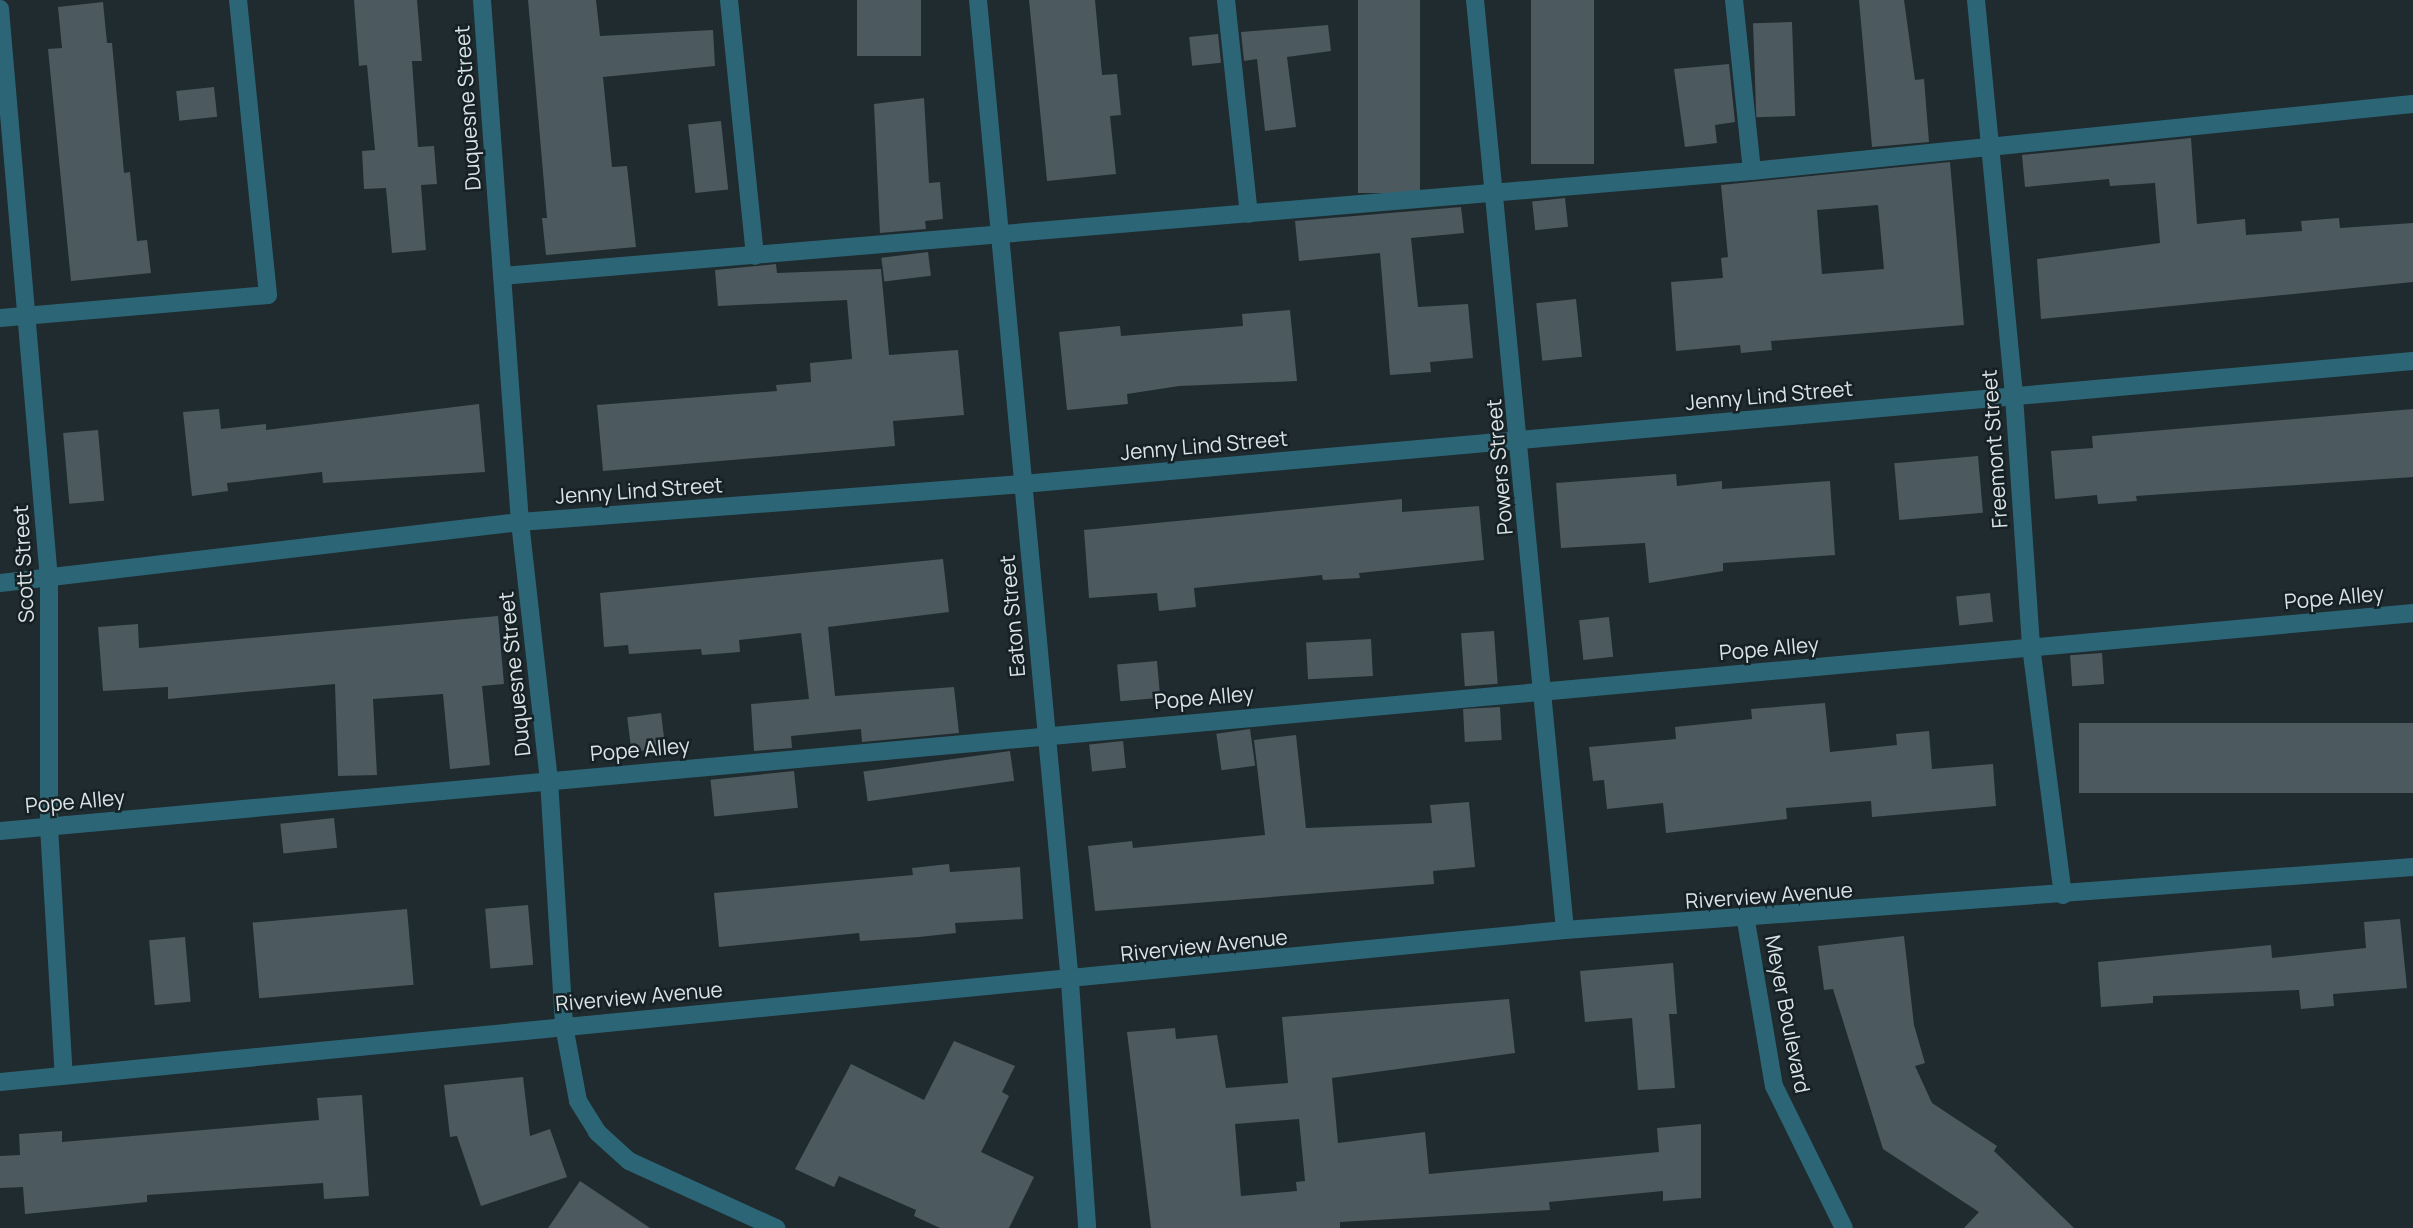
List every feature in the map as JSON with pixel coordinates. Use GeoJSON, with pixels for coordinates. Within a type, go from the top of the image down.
{"type":"FeatureCollection","features":[{"type":"Feature","properties":{"kind":"street"},"geometry":{"type":"LineString","coordinates":[[0,318],[268,295],[238,0]]}},
{"type":"Feature","properties":{"kind":"street","name":"Duquesne Street"},"geometry":{"type":"LineString","coordinates":[[482,0],[520,522],[549,780],[564,1026],[578,1101],[597,1132],[629,1161],[776,1228]]}},
{"type":"Feature","properties":{"kind":"street"},"geometry":{"type":"LineString","coordinates":[[729,0],[755,256]]}},
{"type":"Feature","properties":{"kind":"street","name":"Eaton Street"},"geometry":{"type":"LineString","coordinates":[[978,0],[1070,982],[1087,1228]]}},
{"type":"Feature","properties":{"kind":"street"},"geometry":{"type":"LineString","coordinates":[[1226,0],[1249,214]]}},
{"type":"Feature","properties":{"kind":"street","name":"Powers Street"},"geometry":{"type":"LineString","coordinates":[[1475,0],[1521,441],[1538,693],[1565,930]]}},
{"type":"Feature","properties":{"kind":"street"},"geometry":{"type":"LineString","coordinates":[[1734,0],[1752,171]]}},
{"type":"Feature","properties":{"kind":"street","name":"Freemont Street"},"geometry":{"type":"LineString","coordinates":[[1976,0],[2014,396],[2031,646],[2063,894]]}},
{"type":"Feature","properties":{"kind":"street","name":"Scott Street"},"geometry":{"type":"LineString","coordinates":[[0,9],[49,579],[49,827],[64,1076]]}},
{"type":"Feature","properties":{"kind":"street"},"geometry":{"type":"LineString","coordinates":[[502,276],[755,256],[1000,232],[1249,214],[1752,171],[1990,143],[2413,104]]}},
{"type":"Feature","properties":{"kind":"street","name":"Jenny Lind Street"},"geometry":{"type":"LineString","coordinates":[[0,583],[520,522],[1023,484],[2413,361]]}},
{"type":"Feature","properties":{"kind":"street","name":"Pope Alley"},"geometry":{"type":"LineString","coordinates":[[0,831],[1046,733],[1538,693],[2413,613]]}},
{"type":"Feature","properties":{"kind":"street","name":"Riverview Avenue"},"geometry":{"type":"LineString","coordinates":[[0,1082],[564,1026],[1070,982],[1565,930],[1746,921],[2413,867]]}},
{"type":"Feature","properties":{"kind":"street","name":"Meyer Boulevard"},"geometry":{"type":"LineString","coordinates":[[1746,921],[1774,1086],[1844,1228]]}},
{"type":"Feature","properties":{"kind":"building"},"geometry":{"type":"Polygon","coordinates":[[[354,0],[417,0],[422,61],[412,61],[418,147],[434,146],[437,184],[421,185],[426,250],[392,253],[386,188],[364,189],[362,151],[375,150],[367,65],[359,66],[354,0]]]}},
{"type":"Feature","properties":{"kind":"building"},"geometry":{"type":"Polygon","coordinates":[[[528,0],[596,0],[600,36],[713,30],[715,66],[603,77],[612,167],[627,166],[636,247],[546,255],[542,218],[547,218],[528,0]]]}},
{"type":"Feature","properties":{"kind":"building"},"geometry":{"type":"Polygon","coordinates":[[[857,0],[921,0],[921,56],[857,56],[857,0]]]}},
{"type":"Feature","properties":{"kind":"building"},"geometry":{"type":"Polygon","coordinates":[[[1029,0],[1095,0],[1102,75],[1117,74],[1121,115],[1110,116],[1116,174],[1047,181],[1029,0]]]}},
{"type":"Feature","properties":{"kind":"building"},"geometry":{"type":"Polygon","coordinates":[[[1358,0],[1420,0],[1420,193],[1358,193],[1358,0]]]}},
{"type":"Feature","properties":{"kind":"building"},"geometry":{"type":"Polygon","coordinates":[[[1531,0],[1594,0],[1594,164],[1531,164],[1531,0]]]}},
{"type":"Feature","properties":{"kind":"building"},"geometry":{"type":"Polygon","coordinates":[[[1859,0],[1904,0],[1915,80],[1924,79],[1929,142],[1872,147],[1859,0]]]}},
{"type":"Feature","properties":{"kind":"building"},"geometry":{"type":"Polygon","coordinates":[[[103,2],[107,43],[112,43],[124,173],[130,172],[137,241],[147,240],[151,273],[71,281],[48,49],[62,48],[58,7],[103,2]]]}},
{"type":"Feature","properties":{"kind":"building"},"geometry":{"type":"Polygon","coordinates":[[[1792,22],[1795,116],[1756,117],[1753,23],[1792,22]]]}},
{"type":"Feature","properties":{"kind":"building"},"geometry":{"type":"Polygon","coordinates":[[[1328,25],[1331,51],[1287,57],[1296,127],[1265,131],[1257,59],[1244,61],[1241,32],[1328,25]]]}},
{"type":"Feature","properties":{"kind":"building"},"geometry":{"type":"Polygon","coordinates":[[[1218,34],[1221,63],[1192,66],[1189,37],[1218,34]]]}},
{"type":"Feature","properties":{"kind":"building"},"geometry":{"type":"Polygon","coordinates":[[[1729,64],[1735,122],[1715,125],[1717,143],[1685,147],[1674,69],[1729,64]]]}},
{"type":"Feature","properties":{"kind":"building"},"geometry":{"type":"Polygon","coordinates":[[[214,87],[217,117],[179,121],[176,91],[214,87]]]}},
{"type":"Feature","properties":{"kind":"building"},"geometry":{"type":"Polygon","coordinates":[[[924,98],[929,183],[940,182],[943,219],[925,221],[926,229],[880,233],[874,104],[924,98]]]}},
{"type":"Feature","properties":{"kind":"building"},"geometry":{"type":"Polygon","coordinates":[[[721,121],[728,190],[695,193],[688,124],[721,121]]]}},
{"type":"Feature","properties":{"kind":"building"},"geometry":{"type":"Polygon","coordinates":[[[2191,138],[2197,224],[2245,219],[2246,235],[2302,231],[2301,221],[2339,218],[2340,228],[2413,223],[2413,282],[2041,319],[2037,259],[2160,243],[2155,183],[2110,186],[2109,179],[2025,187],[2022,155],[2191,138]]]}},
{"type":"Feature","properties":{"kind":"building"},"geometry":{"type":"Polygon","coordinates":[[[1950,162],[1964,325],[1771,341],[1772,350],[1741,353],[1740,345],[1676,351],[1671,282],[1723,278],[1721,258],[1728,257],[1721,185],[1950,162]],[[1878,205],[1817,210],[1822,274],[1884,269],[1878,205]]]}},
{"type":"Feature","properties":{"kind":"building"},"geometry":{"type":"Polygon","coordinates":[[[1565,198],[1568,227],[1535,230],[1532,201],[1565,198]]]}},
{"type":"Feature","properties":{"kind":"building"},"geometry":{"type":"Polygon","coordinates":[[[1461,207],[1464,233],[1411,238],[1418,307],[1468,304],[1473,358],[1430,362],[1431,372],[1390,375],[1380,253],[1299,261],[1295,221],[1461,207]]]}},
{"type":"Feature","properties":{"kind":"building"},"geometry":{"type":"Polygon","coordinates":[[[928,252],[931,276],[884,282],[881,258],[928,252]]]}},
{"type":"Feature","properties":{"kind":"building"},"geometry":{"type":"Polygon","coordinates":[[[776,264],[777,273],[881,269],[889,355],[958,350],[964,415],[893,421],[895,446],[603,471],[597,405],[777,391],[776,385],[811,382],[810,363],[852,359],[847,300],[718,306],[715,270],[776,264]]]}},
{"type":"Feature","properties":{"kind":"building"},"geometry":{"type":"Polygon","coordinates":[[[1576,299],[1582,357],[1542,361],[1536,303],[1576,299]]]}},
{"type":"Feature","properties":{"kind":"building"},"geometry":{"type":"Polygon","coordinates":[[[1290,310],[1297,381],[1179,386],[1127,394],[1128,404],[1067,410],[1059,332],[1120,326],[1121,336],[1243,326],[1242,314],[1290,310]]]}},
{"type":"Feature","properties":{"kind":"building"},"geometry":{"type":"Polygon","coordinates":[[[479,404],[485,472],[323,483],[322,472],[227,483],[228,491],[192,496],[183,412],[219,409],[221,429],[266,424],[266,430],[479,404]]]}},
{"type":"Feature","properties":{"kind":"building"},"geometry":{"type":"Polygon","coordinates":[[[2413,409],[2413,477],[2136,496],[2137,501],[2098,504],[2097,495],[2055,499],[2051,451],[2093,448],[2092,436],[2413,409]]]}},
{"type":"Feature","properties":{"kind":"building"},"geometry":{"type":"Polygon","coordinates":[[[98,430],[104,501],[69,504],[63,433],[98,430]]]}},
{"type":"Feature","properties":{"kind":"building"},"geometry":{"type":"Polygon","coordinates":[[[1978,456],[1983,513],[1899,520],[1894,463],[1978,456]]]}},
{"type":"Feature","properties":{"kind":"building"},"geometry":{"type":"Polygon","coordinates":[[[1676,474],[1677,486],[1722,481],[1722,489],[1830,481],[1835,555],[1723,563],[1723,571],[1649,583],[1645,543],[1561,548],[1556,483],[1676,474]]]}},
{"type":"Feature","properties":{"kind":"building"},"geometry":{"type":"Polygon","coordinates":[[[1402,499],[1402,512],[1479,506],[1484,560],[1359,573],[1360,578],[1323,580],[1322,575],[1194,588],[1196,607],[1159,611],[1157,593],[1089,598],[1084,530],[1402,499]]]}},
{"type":"Feature","properties":{"kind":"building"},"geometry":{"type":"Polygon","coordinates":[[[943,559],[949,612],[828,627],[835,696],[954,687],[959,733],[862,742],[861,729],[791,736],[792,748],[754,751],[751,704],[809,699],[801,633],[739,640],[740,652],[702,655],[701,649],[629,654],[628,645],[604,647],[600,593],[943,559]]]}},
{"type":"Feature","properties":{"kind":"building"},"geometry":{"type":"Polygon","coordinates":[[[1990,593],[1993,622],[1959,625],[1956,597],[1990,593]]]}},
{"type":"Feature","properties":{"kind":"building"},"geometry":{"type":"Polygon","coordinates":[[[498,616],[504,684],[482,686],[490,765],[450,769],[443,694],[373,699],[377,775],[338,776],[335,684],[168,699],[168,687],[103,691],[98,627],[138,624],[139,648],[498,616]]]}},
{"type":"Feature","properties":{"kind":"building"},"geometry":{"type":"Polygon","coordinates":[[[1609,617],[1613,657],[1583,660],[1579,620],[1609,617]]]}},
{"type":"Feature","properties":{"kind":"building"},"geometry":{"type":"Polygon","coordinates":[[[1494,631],[1498,684],[1465,686],[1461,633],[1494,631]]]}},
{"type":"Feature","properties":{"kind":"building"},"geometry":{"type":"Polygon","coordinates":[[[1371,639],[1373,676],[1308,679],[1306,642],[1371,639]]]}},
{"type":"Feature","properties":{"kind":"building"},"geometry":{"type":"Polygon","coordinates":[[[2102,653],[2104,684],[2072,686],[2070,655],[2102,653]]]}},
{"type":"Feature","properties":{"kind":"building"},"geometry":{"type":"Polygon","coordinates":[[[1157,661],[1160,698],[1120,701],[1117,664],[1157,661]]]}},
{"type":"Feature","properties":{"kind":"building"},"geometry":{"type":"Polygon","coordinates":[[[1825,703],[1830,752],[1897,745],[1896,734],[1929,731],[1932,769],[1993,764],[1996,806],[1872,817],[1871,801],[1786,808],[1787,819],[1666,833],[1663,803],[1607,809],[1604,780],[1593,781],[1589,747],[1676,739],[1675,727],[1752,719],[1751,709],[1825,703]]]}},
{"type":"Feature","properties":{"kind":"building"},"geometry":{"type":"Polygon","coordinates":[[[1500,707],[1502,740],[1465,742],[1463,709],[1500,707]]]}},
{"type":"Feature","properties":{"kind":"building"},"geometry":{"type":"Polygon","coordinates":[[[661,713],[665,748],[632,752],[627,717],[661,713]]]}},
{"type":"Feature","properties":{"kind":"building"},"geometry":{"type":"Polygon","coordinates":[[[2079,723],[2413,723],[2413,793],[2079,793],[2079,723]]]}},
{"type":"Feature","properties":{"kind":"building"},"geometry":{"type":"Polygon","coordinates":[[[1250,729],[1255,766],[1221,770],[1216,734],[1250,729]]]}},
{"type":"Feature","properties":{"kind":"building"},"geometry":{"type":"Polygon","coordinates":[[[1296,735],[1306,828],[1432,823],[1430,805],[1469,802],[1475,867],[1433,871],[1434,884],[1095,911],[1088,846],[1132,841],[1133,848],[1265,835],[1254,740],[1296,735]]]}},
{"type":"Feature","properties":{"kind":"building"},"geometry":{"type":"Polygon","coordinates":[[[1123,741],[1126,768],[1092,771],[1089,745],[1123,741]]]}},
{"type":"Feature","properties":{"kind":"building"},"geometry":{"type":"Polygon","coordinates":[[[1010,751],[1014,781],[868,801],[863,772],[1010,751]]]}},
{"type":"Feature","properties":{"kind":"building"},"geometry":{"type":"Polygon","coordinates":[[[794,771],[798,808],[714,817],[710,780],[794,771]]]}},
{"type":"Feature","properties":{"kind":"building"},"geometry":{"type":"Polygon","coordinates":[[[334,818],[337,848],[283,853],[280,824],[334,818]]]}},
{"type":"Feature","properties":{"kind":"building"},"geometry":{"type":"Polygon","coordinates":[[[949,864],[950,872],[1020,867],[1023,919],[955,923],[956,933],[919,937],[860,941],[859,933],[719,947],[714,893],[913,875],[912,868],[949,864]]]}},
{"type":"Feature","properties":{"kind":"building"},"geometry":{"type":"Polygon","coordinates":[[[528,905],[533,965],[490,969],[485,909],[528,905]]]}},
{"type":"Feature","properties":{"kind":"building"},"geometry":{"type":"Polygon","coordinates":[[[407,909],[414,985],[259,998],[253,923],[407,909]]]}},
{"type":"Feature","properties":{"kind":"building"},"geometry":{"type":"Polygon","coordinates":[[[2400,919],[2407,988],[2333,994],[2334,1006],[2301,1009],[2299,990],[2153,996],[2153,1003],[2101,1007],[2098,962],[2271,945],[2272,958],[2366,948],[2364,922],[2400,919]]]}},
{"type":"Feature","properties":{"kind":"building"},"geometry":{"type":"Polygon","coordinates":[[[1904,936],[1914,1025],[1925,1063],[1915,1066],[1932,1103],[1997,1146],[1994,1151],[2074,1228],[1964,1228],[1979,1212],[1883,1149],[1833,989],[1824,990],[1818,946],[1904,936]]]}},
{"type":"Feature","properties":{"kind":"building"},"geometry":{"type":"Polygon","coordinates":[[[185,937],[191,1002],[155,1005],[149,940],[185,937]]]}},
{"type":"Feature","properties":{"kind":"building"},"geometry":{"type":"Polygon","coordinates":[[[1673,963],[1677,1014],[1669,1014],[1675,1088],[1638,1090],[1632,1018],[1585,1022],[1580,971],[1673,963]]]}},
{"type":"Feature","properties":{"kind":"building"},"geometry":{"type":"Polygon","coordinates":[[[1509,999],[1515,1053],[1332,1078],[1338,1143],[1425,1132],[1429,1174],[1659,1152],[1657,1128],[1701,1124],[1701,1198],[1663,1201],[1663,1191],[1549,1202],[1550,1210],[1340,1222],[1340,1228],[1151,1228],[1127,1032],[1175,1028],[1176,1039],[1217,1035],[1226,1088],[1288,1083],[1282,1017],[1509,999]],[[1299,1119],[1235,1124],[1241,1196],[1297,1191],[1296,1182],[1305,1181],[1299,1119]]]}},
{"type":"Feature","properties":{"kind":"building"},"geometry":{"type":"Polygon","coordinates":[[[954,1041],[1015,1066],[1002,1092],[1009,1096],[981,1152],[1034,1177],[1009,1228],[940,1228],[914,1216],[916,1210],[839,1176],[834,1187],[795,1169],[851,1064],[924,1100],[954,1041]]]}},
{"type":"Feature","properties":{"kind":"building"},"geometry":{"type":"Polygon","coordinates":[[[523,1077],[530,1136],[550,1129],[567,1177],[481,1206],[457,1136],[450,1137],[444,1085],[523,1077]]]}},
{"type":"Feature","properties":{"kind":"building"},"geometry":{"type":"Polygon","coordinates":[[[362,1095],[369,1196],[324,1199],[323,1183],[147,1195],[147,1202],[25,1214],[23,1187],[0,1188],[0,1156],[20,1155],[19,1134],[62,1131],[62,1142],[319,1120],[317,1098],[362,1095]]]}},
{"type":"Feature","properties":{"kind":"building"},"geometry":{"type":"Polygon","coordinates":[[[580,1181],[650,1228],[548,1228],[580,1181]]]}}]}
